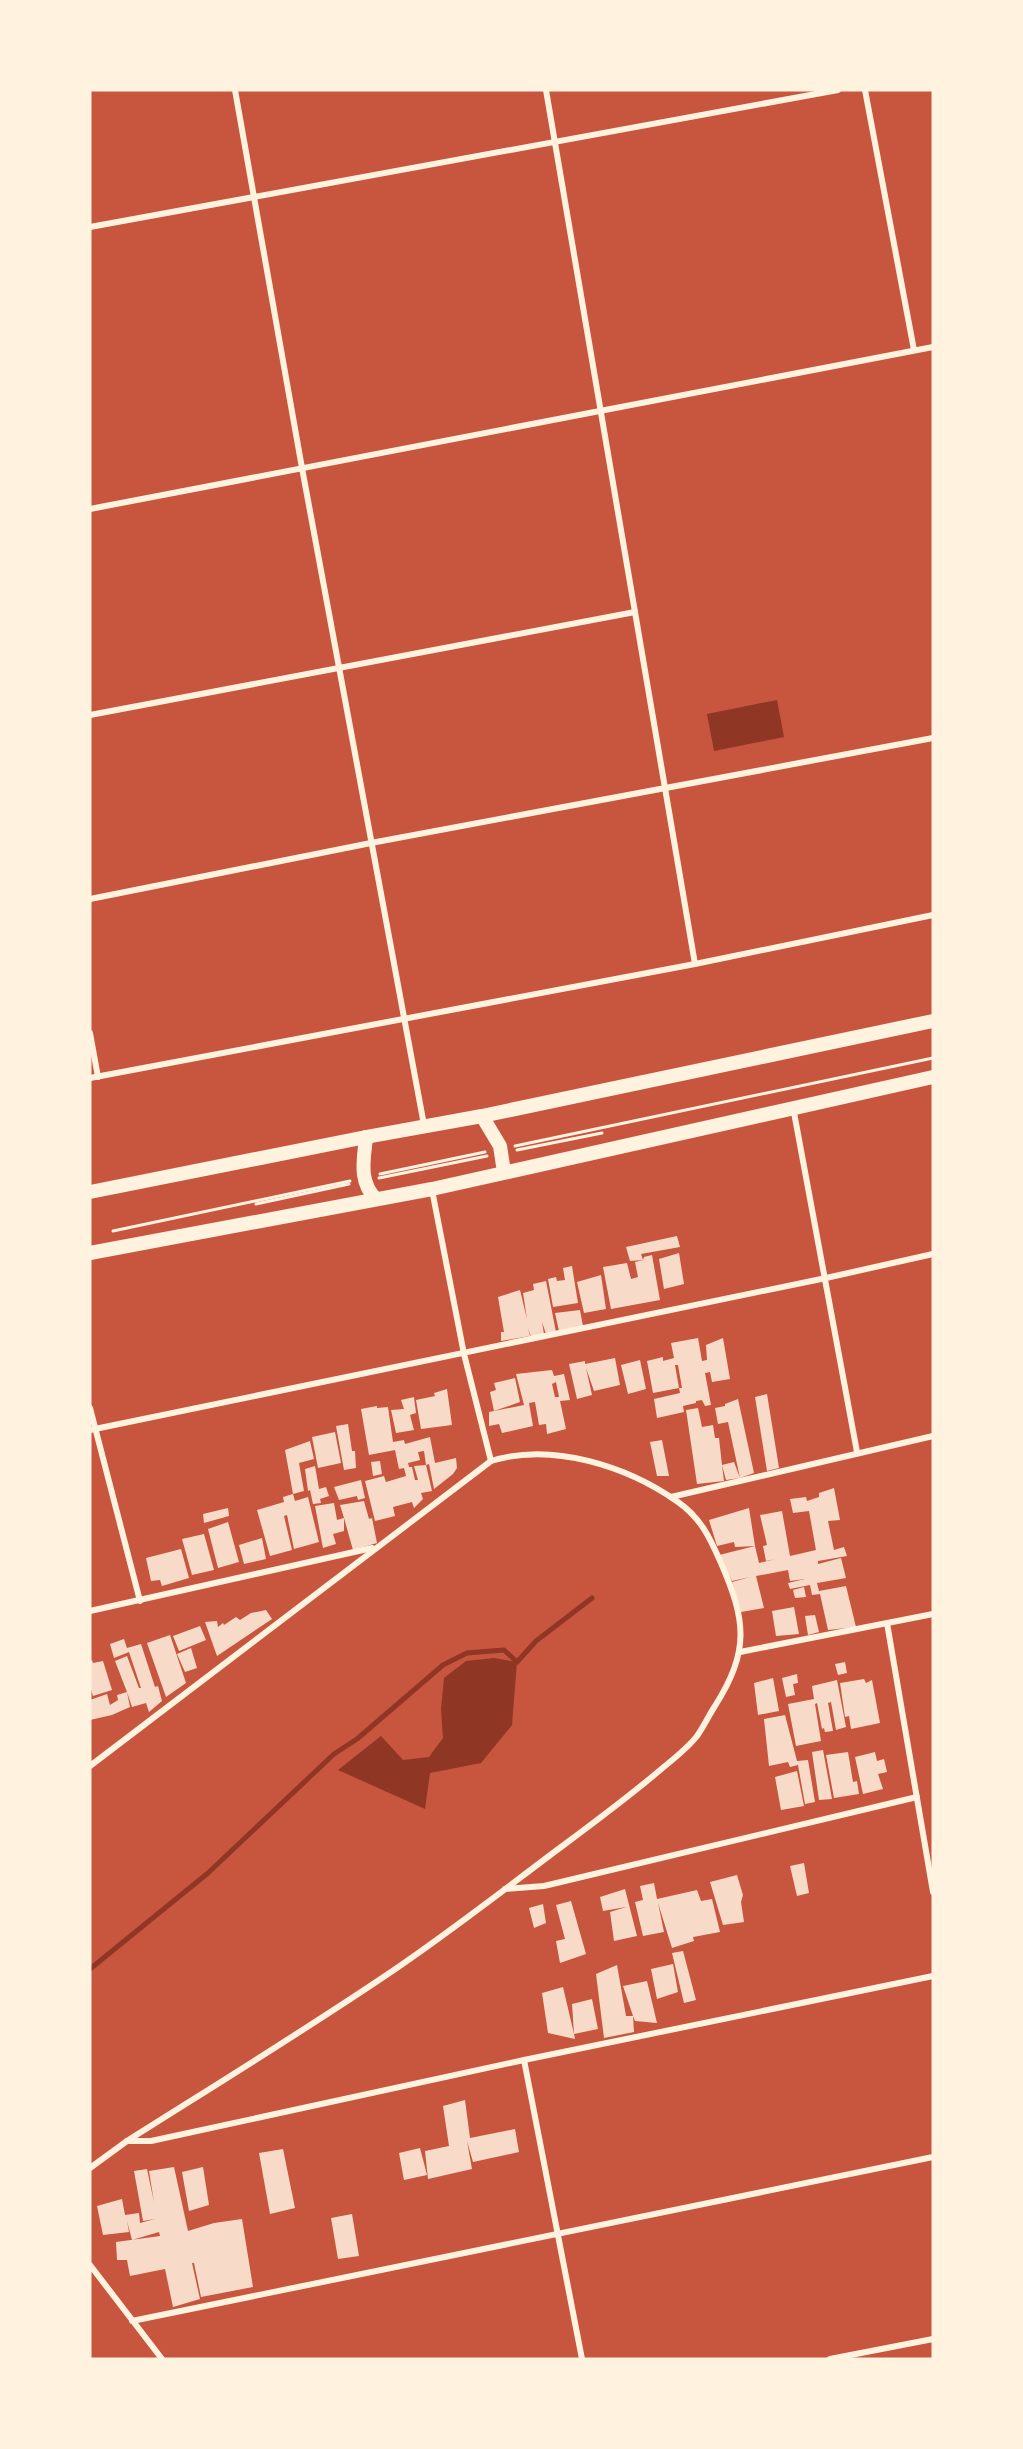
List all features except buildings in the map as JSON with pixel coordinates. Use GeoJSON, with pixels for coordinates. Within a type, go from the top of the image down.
{"type":"FeatureCollection","features":[{"type":"Feature","properties":{"kind":"main road"},"geometry":{"type":"LineString","coordinates":[[90,1192],[482,1116],[933,1021]]}},
{"type":"Feature","properties":{"kind":"main road"},"geometry":{"type":"LineString","coordinates":[[90,1253],[432,1189],[933,1077]]}},
{"type":"Feature","properties":{"kind":"main road"},"geometry":{"type":"LineString","coordinates":[[482,1116],[500,1146],[504,1172]]}},
{"type":"Feature","properties":{"kind":"main road"},"geometry":{"type":"LineString","coordinates":[[366,1137],[364,1178],[368,1191],[376,1199]]}},
{"type":"Feature","properties":{"kind":"street"},"geometry":{"type":"LineString","coordinates":[[235,90],[302,468],[424,1126]]}},
{"type":"Feature","properties":{"kind":"street"},"geometry":{"type":"LineString","coordinates":[[546,90],[694,964]]}},
{"type":"Feature","properties":{"kind":"street"},"geometry":{"type":"LineString","coordinates":[[90,227],[838,90]]}},
{"type":"Feature","properties":{"kind":"street"},"geometry":{"type":"LineString","coordinates":[[865,90],[914,350]]}},
{"type":"Feature","properties":{"kind":"street"},"geometry":{"type":"LineString","coordinates":[[90,509],[933,346]]}},
{"type":"Feature","properties":{"kind":"street"},"geometry":{"type":"LineString","coordinates":[[90,715],[635,612]]}},
{"type":"Feature","properties":{"kind":"street"},"geometry":{"type":"LineString","coordinates":[[90,899],[371,843],[933,738]]}},
{"type":"Feature","properties":{"kind":"street"},"geometry":{"type":"LineString","coordinates":[[90,1078],[694,964],[933,915]]}},
{"type":"Feature","properties":{"kind":"street"},"geometry":{"type":"LineString","coordinates":[[90,1033],[98,1077]]}},
{"type":"Feature","properties":{"kind":"street"},"geometry":{"type":"LineString","coordinates":[[793,1107],[857,1452]]}},
{"type":"Feature","properties":{"kind":"street"},"geometry":{"type":"LineString","coordinates":[[432,1189],[464,1354],[491,1461]]}},
{"type":"Feature","properties":{"kind":"street"},"geometry":{"type":"LineString","coordinates":[[93,1430],[933,1254]]}},
{"type":"Feature","properties":{"kind":"street"},"geometry":{"type":"LineString","coordinates":[[90,1408],[93,1430],[140,1600]]}},
{"type":"Feature","properties":{"kind":"street"},"geometry":{"type":"LineString","coordinates":[[671,1497],[933,1436]]}},
{"type":"Feature","properties":{"kind":"street"},"geometry":{"type":"LineString","coordinates":[[90,1766],[491,1461],[509,1455],[553,1454],[589,1460],[628,1475],[671,1497],[693,1512],[714,1547],[734,1593],[742,1629],[740,1652],[733,1676],[697,1736],[628,1797],[390,1973],[127,2141],[90,2168]]}},
{"type":"Feature","properties":{"kind":"street"},"geometry":{"type":"LineString","coordinates":[[90,1611],[376,1547]]}},
{"type":"Feature","properties":{"kind":"street"},"geometry":{"type":"LineString","coordinates":[[740,1652],[933,1614]]}},
{"type":"Feature","properties":{"kind":"street"},"geometry":{"type":"LineString","coordinates":[[887,1623],[933,1892]]}},
{"type":"Feature","properties":{"kind":"street"},"geometry":{"type":"LineString","coordinates":[[505,1889],[544,1886],[917,1797]]}},
{"type":"Feature","properties":{"kind":"street"},"geometry":{"type":"LineString","coordinates":[[127,2141],[151,2142],[524,2060],[933,1976]]}},
{"type":"Feature","properties":{"kind":"street"},"geometry":{"type":"LineString","coordinates":[[524,2060],[582,2359]]}},
{"type":"Feature","properties":{"kind":"street"},"geometry":{"type":"LineString","coordinates":[[132,2320],[933,2157]]}},
{"type":"Feature","properties":{"kind":"street"},"geometry":{"type":"LineString","coordinates":[[90,2265],[162,2359]]}},
{"type":"Feature","properties":{"kind":"street"},"geometry":{"type":"LineString","coordinates":[[830,2359],[933,2339]]}},
{"type":"Feature","properties":{"kind":"shaded area"},"geometry":{"type":"Polygon","coordinates":[[[777,700],[784,737],[714,751],[707,714],[777,700]]]}},
{"type":"Feature","properties":{"kind":"shaded area"},"geometry":{"type":"Polygon","coordinates":[[[494,1658],[517,1662],[512,1725],[481,1763],[430,1773],[425,1809],[338,1770],[381,1736],[403,1760],[429,1757],[443,1738],[441,1709],[444,1678],[466,1661],[494,1658]]]}},
{"type":"Feature","properties":{"kind":"waterway"},"geometry":{"type":"LineString","coordinates":[[90,1969],[208,1873],[334,1754],[357,1739],[443,1665],[467,1653],[504,1650],[517,1662],[536,1641],[592,1598]]}}]}
